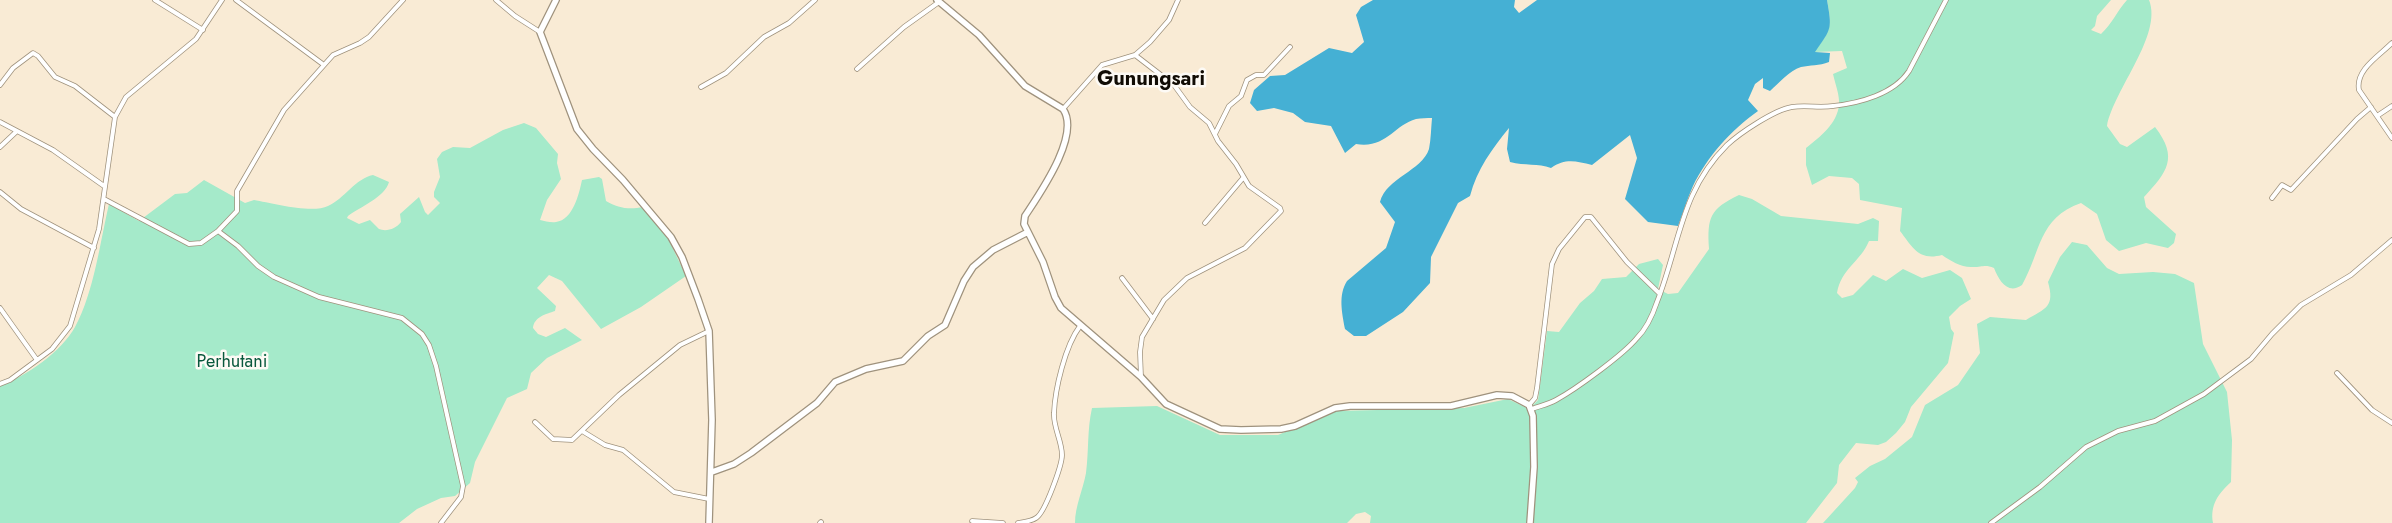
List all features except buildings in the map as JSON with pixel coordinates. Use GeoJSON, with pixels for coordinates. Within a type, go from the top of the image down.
{"type":"FeatureCollection","features":[{"type":"Feature","properties":{"kind":"street"},"geometry":{"type":"LineString","coordinates":[[155,0],[202,30]]}},
{"type":"Feature","properties":{"kind":"street"},"geometry":{"type":"LineString","coordinates":[[0,384],[10,380],[58,343],[70,326],[99,229],[115,117],[126,96],[180,53],[202,30],[222,0]]}},
{"type":"Feature","properties":{"kind":"street"},"geometry":{"type":"LineString","coordinates":[[236,0],[324,65]]}},
{"type":"Feature","properties":{"kind":"street"},"geometry":{"type":"LineString","coordinates":[[104,199],[189,244],[201,243],[218,232],[237,211],[237,191],[282,113],[335,53],[360,44],[369,37],[403,0]]}},
{"type":"Feature","properties":{"kind":"street"},"geometry":{"type":"LineString","coordinates":[[496,0],[515,16],[540,32],[577,129],[593,149],[623,180],[670,237],[682,257],[709,331],[712,472],[709,499],[710,523]]}},
{"type":"Feature","properties":{"kind":"street"},"geometry":{"type":"LineString","coordinates":[[540,32],[556,0]]}},
{"type":"Feature","properties":{"kind":"street"},"geometry":{"type":"LineString","coordinates":[[701,87],[726,73],[764,37],[789,23],[815,0]]}},
{"type":"Feature","properties":{"kind":"street"},"geometry":{"type":"LineString","coordinates":[[1063,109],[1102,65],[1135,55],[1159,33],[1178,0]]}},
{"type":"Feature","properties":{"kind":"street"},"geometry":{"type":"LineString","coordinates":[[857,69],[904,26],[938,1],[979,35],[1025,86],[1063,109],[1068,120],[1069,126],[1063,147],[1024,220],[1043,262],[1058,304],[1080,326],[1141,377],[1166,404],[1207,424],[1229,430],[1275,429],[1295,426],[1335,408],[1350,406],[1451,406],[1506,395],[1530,407],[1556,400],[1636,340],[1646,325],[1660,294],[1687,204],[1693,190],[1715,158],[1735,138],[1792,107],[1834,106],[1875,96],[1899,84],[1909,71],[1946,0]]}},
{"type":"Feature","properties":{"kind":"street"},"geometry":{"type":"LineString","coordinates":[[2392,43],[2363,70],[2359,78],[2359,90],[2392,138]]}},
{"type":"Feature","properties":{"kind":"street"},"geometry":{"type":"LineString","coordinates":[[1215,134],[1229,106],[1242,94],[1242,87],[1247,80],[1256,75],[1264,75],[1290,48]]}},
{"type":"Feature","properties":{"kind":"street"},"geometry":{"type":"LineString","coordinates":[[0,86],[14,68],[33,53],[38,56],[55,77],[75,86],[115,117]]}},
{"type":"Feature","properties":{"kind":"street"},"geometry":{"type":"LineString","coordinates":[[1135,55],[1174,85],[1190,107],[1209,123],[1249,186],[1280,208],[1280,213],[1245,248],[1181,283],[1164,300],[1142,337],[1140,352],[1141,377]]}},
{"type":"Feature","properties":{"kind":"street"},"geometry":{"type":"LineString","coordinates":[[2377,116],[2392,106]]}},
{"type":"Feature","properties":{"kind":"street"},"geometry":{"type":"LineString","coordinates":[[2272,198],[2282,185],[2291,190],[2356,119],[2371,107]]}},
{"type":"Feature","properties":{"kind":"street"},"geometry":{"type":"LineString","coordinates":[[0,122],[53,150],[104,186]]}},
{"type":"Feature","properties":{"kind":"street"},"geometry":{"type":"LineString","coordinates":[[0,147],[17,131]]}},
{"type":"Feature","properties":{"kind":"street"},"geometry":{"type":"LineString","coordinates":[[1205,224],[1243,178]]}},
{"type":"Feature","properties":{"kind":"street"},"geometry":{"type":"LineString","coordinates":[[0,192],[21,210],[94,248]]}},
{"type":"Feature","properties":{"kind":"street"},"geometry":{"type":"LineString","coordinates":[[1530,523],[1534,466],[1530,407],[1535,398],[1537,388],[1552,264],[1559,249],[1585,216],[1591,217],[1627,262],[1660,294]]}},
{"type":"Feature","properties":{"kind":"street"},"geometry":{"type":"LineString","coordinates":[[218,232],[238,246],[258,266],[274,277],[319,297],[402,318],[426,339],[438,374],[463,486],[461,497],[441,523]]}},
{"type":"Feature","properties":{"kind":"street"},"geometry":{"type":"LineString","coordinates":[[712,472],[734,464],[765,443],[817,403],[835,382],[866,369],[903,361],[928,336],[945,325],[964,281],[973,267],[998,247],[1028,232]]}},
{"type":"Feature","properties":{"kind":"street"},"geometry":{"type":"LineString","coordinates":[[1991,523],[2040,487],[2086,447],[2118,431],[2155,421],[2204,394],[2251,359],[2272,334],[2301,305],[2351,275],[2392,240]]}},
{"type":"Feature","properties":{"kind":"street"},"geometry":{"type":"LineString","coordinates":[[1122,278],[1153,319]]}},
{"type":"Feature","properties":{"kind":"street"},"geometry":{"type":"LineString","coordinates":[[0,308],[37,360]]}},
{"type":"Feature","properties":{"kind":"street"},"geometry":{"type":"LineString","coordinates":[[1018,523],[1034,519],[1042,512],[1061,462],[1062,447],[1054,416],[1056,393],[1072,337],[1080,326]]}},
{"type":"Feature","properties":{"kind":"street"},"geometry":{"type":"LineString","coordinates":[[535,422],[550,437],[557,440],[570,440],[680,345],[709,331]]}},
{"type":"Feature","properties":{"kind":"street"},"geometry":{"type":"LineString","coordinates":[[2337,373],[2372,410],[2392,423]]}},
{"type":"Feature","properties":{"kind":"street"},"geometry":{"type":"LineString","coordinates":[[582,431],[604,445],[623,450],[674,492],[709,499]]}},
{"type":"Feature","properties":{"kind":"street"},"geometry":{"type":"LineString","coordinates":[[972,521],[1003,523]]}},
{"type":"Feature","properties":{"kind":"green space"},"geometry":{"type":"Polygon","coordinates":[[[1827,0],[2111,0],[2097,16],[2095,26],[2091,30],[2101,34],[2127,0],[2149,0],[2152,14],[2144,45],[2111,111],[2107,126],[2120,144],[2127,147],[2155,127],[2162,138],[2167,148],[2167,164],[2159,180],[2144,197],[2146,207],[2176,234],[2174,243],[2168,248],[2146,243],[2119,251],[2106,240],[2097,214],[2081,203],[2067,209],[2048,227],[2022,285],[2012,288],[2001,282],[1994,268],[1965,266],[1953,262],[1942,255],[1928,256],[1917,252],[1900,231],[1902,208],[1860,200],[1859,184],[1852,178],[1829,176],[1812,185],[1806,165],[1806,148],[1827,130],[1835,118],[1838,112],[1839,101],[1833,74],[1847,68],[1842,51],[1814,52],[1829,28],[1827,0]]]}},
{"type":"Feature","properties":{"kind":"green space","name":"Perhutani"},"geometry":{"type":"Polygon","coordinates":[[[524,123],[536,128],[558,154],[557,163],[561,179],[547,200],[540,220],[556,222],[567,217],[574,206],[582,180],[599,177],[602,179],[606,201],[624,208],[643,207],[666,234],[686,276],[641,307],[601,329],[562,281],[549,275],[537,288],[556,306],[555,311],[538,319],[533,328],[538,334],[546,337],[565,328],[582,340],[547,358],[531,373],[527,389],[507,398],[475,462],[470,483],[455,496],[441,498],[417,509],[399,523],[0,523],[0,385],[21,376],[42,362],[61,345],[75,327],[92,283],[109,204],[139,221],[175,194],[187,193],[204,180],[245,203],[254,200],[312,209],[334,203],[361,180],[373,175],[389,182],[387,187],[377,197],[347,218],[359,224],[370,220],[379,229],[388,230],[401,222],[400,214],[419,197],[428,215],[440,203],[434,197],[434,192],[440,177],[437,159],[442,152],[453,147],[470,148],[503,130],[524,123]]]}},
{"type":"Feature","properties":{"kind":"green space"},"geometry":{"type":"Polygon","coordinates":[[[1739,195],[1752,199],[1781,216],[1858,224],[1873,218],[1879,221],[1878,241],[1869,241],[1839,285],[1837,293],[1842,298],[1853,295],[1873,275],[1886,281],[1903,269],[1922,278],[1950,270],[1962,278],[1971,299],[1960,306],[1949,317],[1951,329],[1954,333],[1948,363],[1911,407],[1905,422],[1886,442],[1878,445],[1856,443],[1839,465],[1837,483],[1806,523],[1370,523],[1371,516],[1365,512],[1356,514],[1347,523],[1075,523],[1076,510],[1086,473],[1089,424],[1092,408],[1157,406],[1220,435],[1278,435],[1335,411],[1464,408],[1508,399],[1529,409],[1538,400],[1547,331],[1559,332],[1580,303],[1594,291],[1602,279],[1626,277],[1639,264],[1658,259],[1663,265],[1658,289],[1668,294],[1678,293],[1709,249],[1709,229],[1712,215],[1722,205],[1739,195]]]}},
{"type":"Feature","properties":{"kind":"green space"},"geometry":{"type":"Polygon","coordinates":[[[2072,242],[2087,245],[2107,268],[2119,274],[2153,272],[2175,274],[2194,283],[2203,344],[2227,392],[2232,440],[2231,482],[2216,500],[2212,517],[2213,523],[1823,523],[1855,488],[1858,482],[1855,478],[1870,466],[1885,459],[1912,437],[1925,405],[1958,385],[1980,353],[1977,324],[1990,317],[2026,320],[2047,306],[2050,297],[2048,282],[2060,257],[2072,242]]]}},
{"type":"Feature","properties":{"kind":"water"},"geometry":{"type":"Polygon","coordinates":[[[1373,0],[1515,0],[1514,7],[1519,13],[1537,0],[1827,0],[1830,17],[1828,33],[1815,52],[1830,53],[1829,62],[1801,67],[1792,71],[1770,91],[1763,88],[1763,78],[1755,84],[1748,100],[1758,111],[1729,135],[1705,165],[1693,186],[1678,226],[1648,222],[1625,199],[1637,158],[1630,135],[1592,165],[1566,162],[1551,168],[1510,162],[1507,149],[1509,128],[1486,160],[1470,196],[1458,203],[1431,257],[1430,283],[1403,312],[1366,336],[1354,336],[1345,329],[1342,304],[1344,286],[1347,281],[1386,248],[1395,222],[1380,202],[1389,187],[1396,180],[1425,157],[1429,149],[1432,118],[1408,122],[1382,140],[1366,145],[1356,144],[1345,153],[1331,126],[1305,122],[1293,113],[1274,108],[1257,111],[1250,103],[1254,90],[1270,76],[1285,75],[1329,48],[1352,53],[1364,42],[1356,15],[1361,7],[1373,0]]]}},
{"type":"Feature","properties":{"kind":"district","name":"Gunungsari"},"geometry":{"type":"Point","coordinates":[1151,80]}}]}
